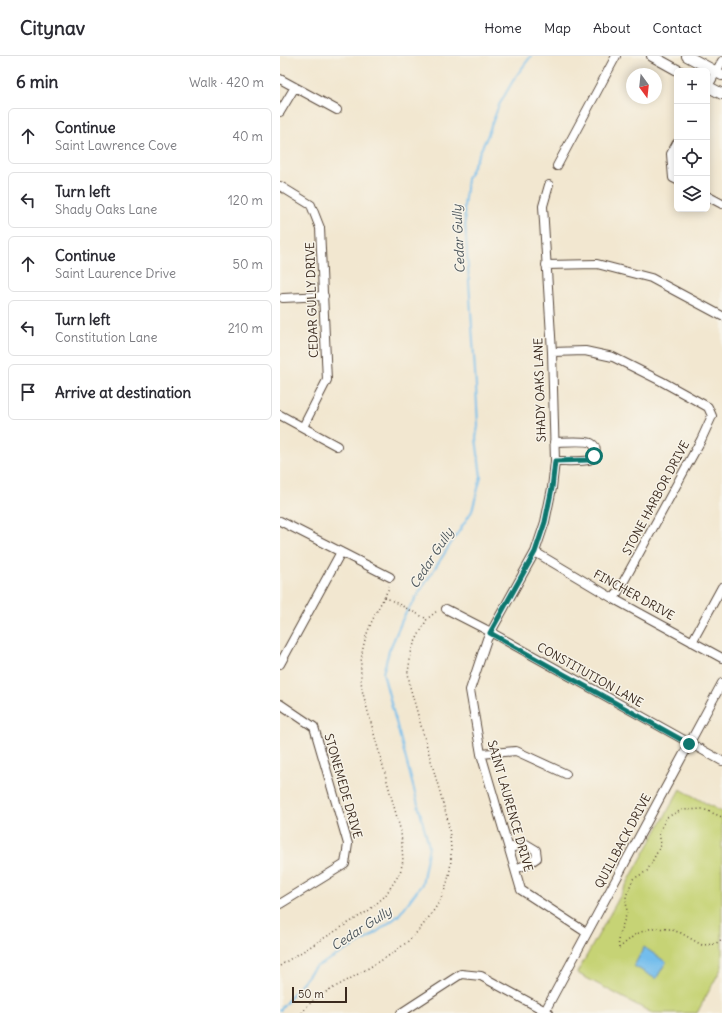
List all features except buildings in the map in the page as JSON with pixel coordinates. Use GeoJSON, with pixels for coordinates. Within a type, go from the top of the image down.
{"type":"FeatureCollection","features":[{"type":"Feature","properties":{"kind":"main road"},"geometry":{"type":"LineString","coordinates":[[652,56],[674,68]]}},
{"type":"Feature","properties":{"kind":"main road"},"geometry":{"type":"LineString","coordinates":[[687,56],[719,74]]}},
{"type":"Feature","properties":{"kind":"main road"},"geometry":{"type":"LineString","coordinates":[[710,88],[722,94]]}},
{"type":"Feature","properties":{"kind":"street"},"geometry":{"type":"LineString","coordinates":[[557,166],[616,56]]}},
{"type":"Feature","properties":{"kind":"street"},"geometry":{"type":"LineString","coordinates":[[710,84],[719,74],[722,61]]}},
{"type":"Feature","properties":{"kind":"street"},"geometry":{"type":"LineString","coordinates":[[280,79],[337,110]]}},
{"type":"Feature","properties":{"kind":"street"},"geometry":{"type":"LineString","coordinates":[[280,112],[295,87]]}},
{"type":"Feature","properties":{"kind":"street"},"geometry":{"type":"LineString","coordinates":[[674,148],[671,154],[674,178]]}},
{"type":"Feature","properties":{"kind":"street","name":"SHADY OAKS LANE"},"geometry":{"type":"LineString","coordinates":[[515,588],[535,552],[545,522],[552,488],[555,461],[552,352],[543,206],[549,185]]}},
{"type":"Feature","properties":{"kind":"street","name":"CEDAR GULLY DRIVE"},"geometry":{"type":"LineString","coordinates":[[280,186],[311,205],[320,228],[327,380],[303,427]]}},
{"type":"Feature","properties":{"kind":"street"},"geometry":{"type":"LineString","coordinates":[[710,198],[722,204]]}},
{"type":"Feature","properties":{"kind":"street"},"geometry":{"type":"LineString","coordinates":[[546,265],[597,264],[651,278],[722,316]]}},
{"type":"Feature","properties":{"kind":"street"},"geometry":{"type":"LineString","coordinates":[[283,298],[324,296]]}},
{"type":"Feature","properties":{"kind":"street","name":"STONE HARBOR DRIVE"},"geometry":{"type":"LineString","coordinates":[[552,352],[585,351],[613,357],[708,407],[712,416],[701,440],[614,599]]}},
{"type":"Feature","properties":{"kind":"street"},"geometry":{"type":"LineString","coordinates":[[280,415],[337,446]]}},
{"type":"Feature","properties":{"kind":"street"},"geometry":{"type":"LineString","coordinates":[[554,442],[590,442],[595,446],[596,451],[594,456],[589,460],[555,461]]}},
{"type":"Feature","properties":{"kind":"street"},"geometry":{"type":"LineString","coordinates":[[280,521],[341,552],[389,581]]}},
{"type":"Feature","properties":{"kind":"street"},"geometry":{"type":"LineString","coordinates":[[280,664],[341,552]]}},
{"type":"Feature","properties":{"kind":"street","name":"FINCHER DRIVE"},"geometry":{"type":"LineString","coordinates":[[535,552],[614,599],[722,658]]}},
{"type":"Feature","properties":{"kind":"street","name":"SAINT LAURENCE DRIVE"},"geometry":{"type":"LineString","coordinates":[[515,588],[490,633],[470,690],[481,754],[521,890],[587,933]]}},
{"type":"Feature","properties":{"kind":"street"},"geometry":{"type":"LineString","coordinates":[[692,642],[722,588]]}},
{"type":"Feature","properties":{"kind":"street","name":"CONSTITUTION LANE"},"geometry":{"type":"LineString","coordinates":[[446,609],[722,761]]}},
{"type":"Feature","properties":{"kind":"street","name":"QUILLBACK DRIVE"},"geometry":{"type":"LineString","coordinates":[[547,1012],[587,933],[722,683]]}},
{"type":"Feature","properties":{"kind":"street","name":"STONEMEDE DRIVE"},"geometry":{"type":"LineString","coordinates":[[280,704],[314,727],[348,844],[345,864],[280,904]]}},
{"type":"Feature","properties":{"kind":"street"},"geometry":{"type":"LineString","coordinates":[[481,754],[516,751],[566,774]]}},
{"type":"Feature","properties":{"kind":"street"},"geometry":{"type":"LineString","coordinates":[[509,848],[526,844],[536,850],[536,858],[528,864],[515,869]]}},
{"type":"Feature","properties":{"kind":"street"},"geometry":{"type":"LineString","coordinates":[[401,1013],[461,974],[481,976],[547,1012]]}},
{"type":"Feature","properties":{"kind":"path"},"geometry":{"type":"LineString","coordinates":[[280,966],[368,911],[385,896],[400,874],[403,861],[401,832],[362,690],[360,663],[363,647],[371,622],[384,596],[389,581]]}},
{"type":"Feature","properties":{"kind":"path"},"geometry":{"type":"LineString","coordinates":[[384,596],[427,619]]}},
{"type":"Feature","properties":{"kind":"path"},"geometry":{"type":"LineString","coordinates":[[302,1013],[314,1000],[402,946],[419,931],[437,906],[447,887],[450,872],[451,837],[447,817],[410,687],[408,672],[412,648],[427,619],[437,611]]}},
{"type":"Feature","properties":{"kind":"path"},"geometry":{"type":"LineString","coordinates":[[722,817],[703,809],[682,810],[667,817],[659,832],[661,845],[647,871],[633,879],[626,896],[627,913],[618,937],[619,948],[636,934],[652,928],[669,929],[681,933],[702,945],[715,944],[722,939]]}},
{"type":"Feature","properties":{"kind":"green space"},"geometry":{"type":"Polygon","coordinates":[[[680,789],[722,812],[722,967],[697,1013],[652,1013],[577,973],[680,789]]]}},
{"type":"Feature","properties":{"kind":"water"},"geometry":{"type":"Polygon","coordinates":[[[644,947],[666,962],[656,979],[634,966],[644,947]]]}},
{"type":"Feature","properties":{"kind":"waterway","name":"Cedar Gully"},"geometry":{"type":"LineString","coordinates":[[280,1010],[314,968],[370,937],[398,916],[422,884],[429,846],[383,673],[389,651],[404,616],[472,511],[481,477],[476,438],[478,426],[476,386],[464,207],[467,179],[487,137],[499,105],[514,79],[531,56]]}},
{"type":"Feature","properties":{"kind":"route"},"geometry":{"type":"LineString","coordinates":[[594,456],[589,460],[555,461],[552,488],[545,522],[535,552],[490,633],[689,744]]}}]}
